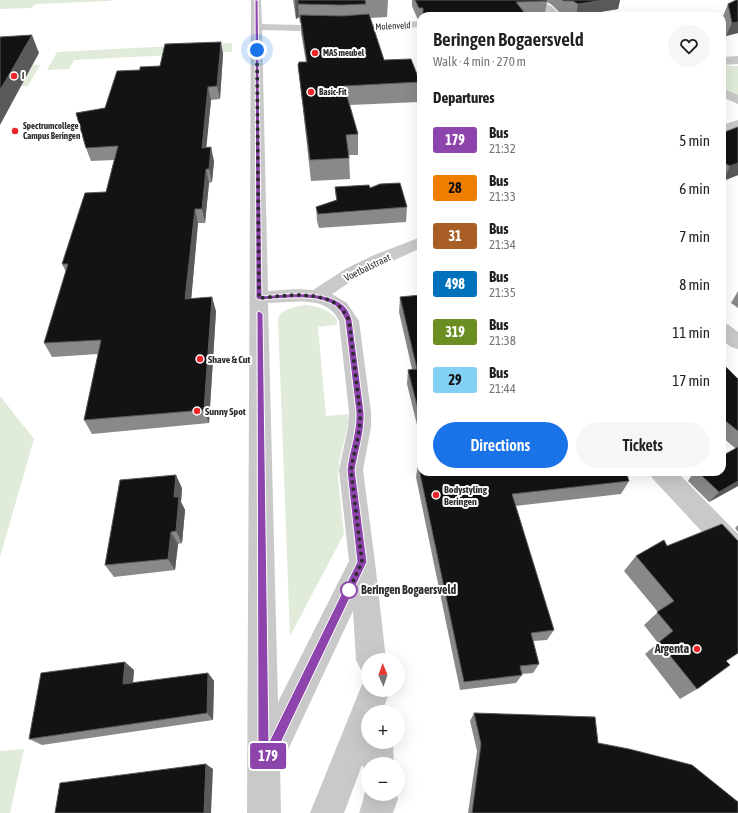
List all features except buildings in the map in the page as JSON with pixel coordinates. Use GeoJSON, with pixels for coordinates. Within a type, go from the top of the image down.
{"type":"FeatureCollection","features":[{"type":"Feature","properties":{"kind":"street"},"geometry":{"type":"LineString","coordinates":[[256,0],[264,813]]}},
{"type":"Feature","properties":{"kind":"street"},"geometry":{"type":"LineString","coordinates":[[534,0],[553,12]]}},
{"type":"Feature","properties":{"kind":"street","name":"Molenveld"},"geometry":{"type":"LineString","coordinates":[[257,33],[417,24]]}},
{"type":"Feature","properties":{"kind":"street"},"geometry":{"type":"LineString","coordinates":[[726,61],[738,60]]}},
{"type":"Feature","properties":{"kind":"street"},"geometry":{"type":"LineString","coordinates":[[726,94],[738,100]]}},
{"type":"Feature","properties":{"kind":"street"},"geometry":{"type":"LineString","coordinates":[[726,128],[738,124]]}},
{"type":"Feature","properties":{"kind":"street","name":"Voetbalstraat"},"geometry":{"type":"LineString","coordinates":[[317,297],[329,286],[361,268],[417,244]]}},
{"type":"Feature","properties":{"kind":"street"},"geometry":{"type":"LineString","coordinates":[[259,298],[294,296],[317,297],[334,302],[344,310],[349,320],[361,426],[351,470],[362,562],[370,653]]}},
{"type":"Feature","properties":{"kind":"street"},"geometry":{"type":"LineString","coordinates":[[726,333],[738,342]]}},
{"type":"Feature","properties":{"kind":"street"},"geometry":{"type":"LineString","coordinates":[[665,476],[738,552]]}},
{"type":"Feature","properties":{"kind":"street"},"geometry":{"type":"LineString","coordinates":[[264,766],[362,562]]}},
{"type":"Feature","properties":{"kind":"street"},"geometry":{"type":"LineString","coordinates":[[327,813],[374,698]]}},
{"type":"Feature","properties":{"kind":"green space"},"geometry":{"type":"Polygon","coordinates":[[[0,0],[111,1],[35,4],[32,8],[0,9],[0,0]]]}},
{"type":"Feature","properties":{"kind":"green space"},"geometry":{"type":"Polygon","coordinates":[[[232,43],[232,52],[74,60],[69,69],[47,70],[57,52],[232,43]]]}},
{"type":"Feature","properties":{"kind":"green space"},"geometry":{"type":"Polygon","coordinates":[[[33,65],[40,65],[28,86],[21,86],[33,65]]]}},
{"type":"Feature","properties":{"kind":"green space"},"geometry":{"type":"Polygon","coordinates":[[[726,66],[738,66],[738,96],[726,90],[726,66]]]}},
{"type":"Feature","properties":{"kind":"green space"},"geometry":{"type":"Polygon","coordinates":[[[305,305],[322,309],[330,313],[337,320],[337,325],[318,327],[326,416],[348,414],[348,424],[339,463],[338,478],[344,534],[290,636],[278,318],[286,310],[305,305]]]}},
{"type":"Feature","properties":{"kind":"green space"},"geometry":{"type":"Polygon","coordinates":[[[0,396],[34,439],[0,557],[0,396]]]}},
{"type":"Feature","properties":{"kind":"green space"},"geometry":{"type":"Polygon","coordinates":[[[24,749],[10,813],[0,813],[0,751],[24,749]]]}},
{"type":"Feature","properties":{"kind":"bus line","name":"179"},"geometry":{"type":"LineString","coordinates":[[256,0],[259,298],[278,296],[317,297],[334,302],[344,310],[349,320],[361,426],[351,470],[362,562],[264,766],[259,314]]}},
{"type":"Feature","properties":{"kind":"place","name":"MAS meubel"},"geometry":{"type":"Point","coordinates":[315,53]}},
{"type":"Feature","properties":{"kind":"place","name":"I"},"geometry":{"type":"Point","coordinates":[14,76]}},
{"type":"Feature","properties":{"kind":"place","name":"Basic-Fit"},"geometry":{"type":"Point","coordinates":[311,92]}},
{"type":"Feature","properties":{"kind":"place","name":"Spectrumcollege Campus Beringen"},"geometry":{"type":"Point","coordinates":[15,131]}},
{"type":"Feature","properties":{"kind":"place","name":"Shave & Cut"},"geometry":{"type":"Point","coordinates":[200,359]}},
{"type":"Feature","properties":{"kind":"place","name":"Sunny Spot"},"geometry":{"type":"Point","coordinates":[197,411]}},
{"type":"Feature","properties":{"kind":"place","name":"Bodystyling Beringen"},"geometry":{"type":"Point","coordinates":[436,495]}},
{"type":"Feature","properties":{"kind":"place","name":"Beringen Bogaersveld"},"geometry":{"type":"Point","coordinates":[349,590]}},
{"type":"Feature","properties":{"kind":"place","name":"Argenta"},"geometry":{"type":"Point","coordinates":[697,649]}},
{"type":"Feature","properties":{"kind":"route"},"geometry":{"type":"LineString","coordinates":[[257,50],[259,298],[278,296],[317,297],[334,302],[344,310],[349,320],[361,426],[351,470],[362,562],[349,590]]}}]}
